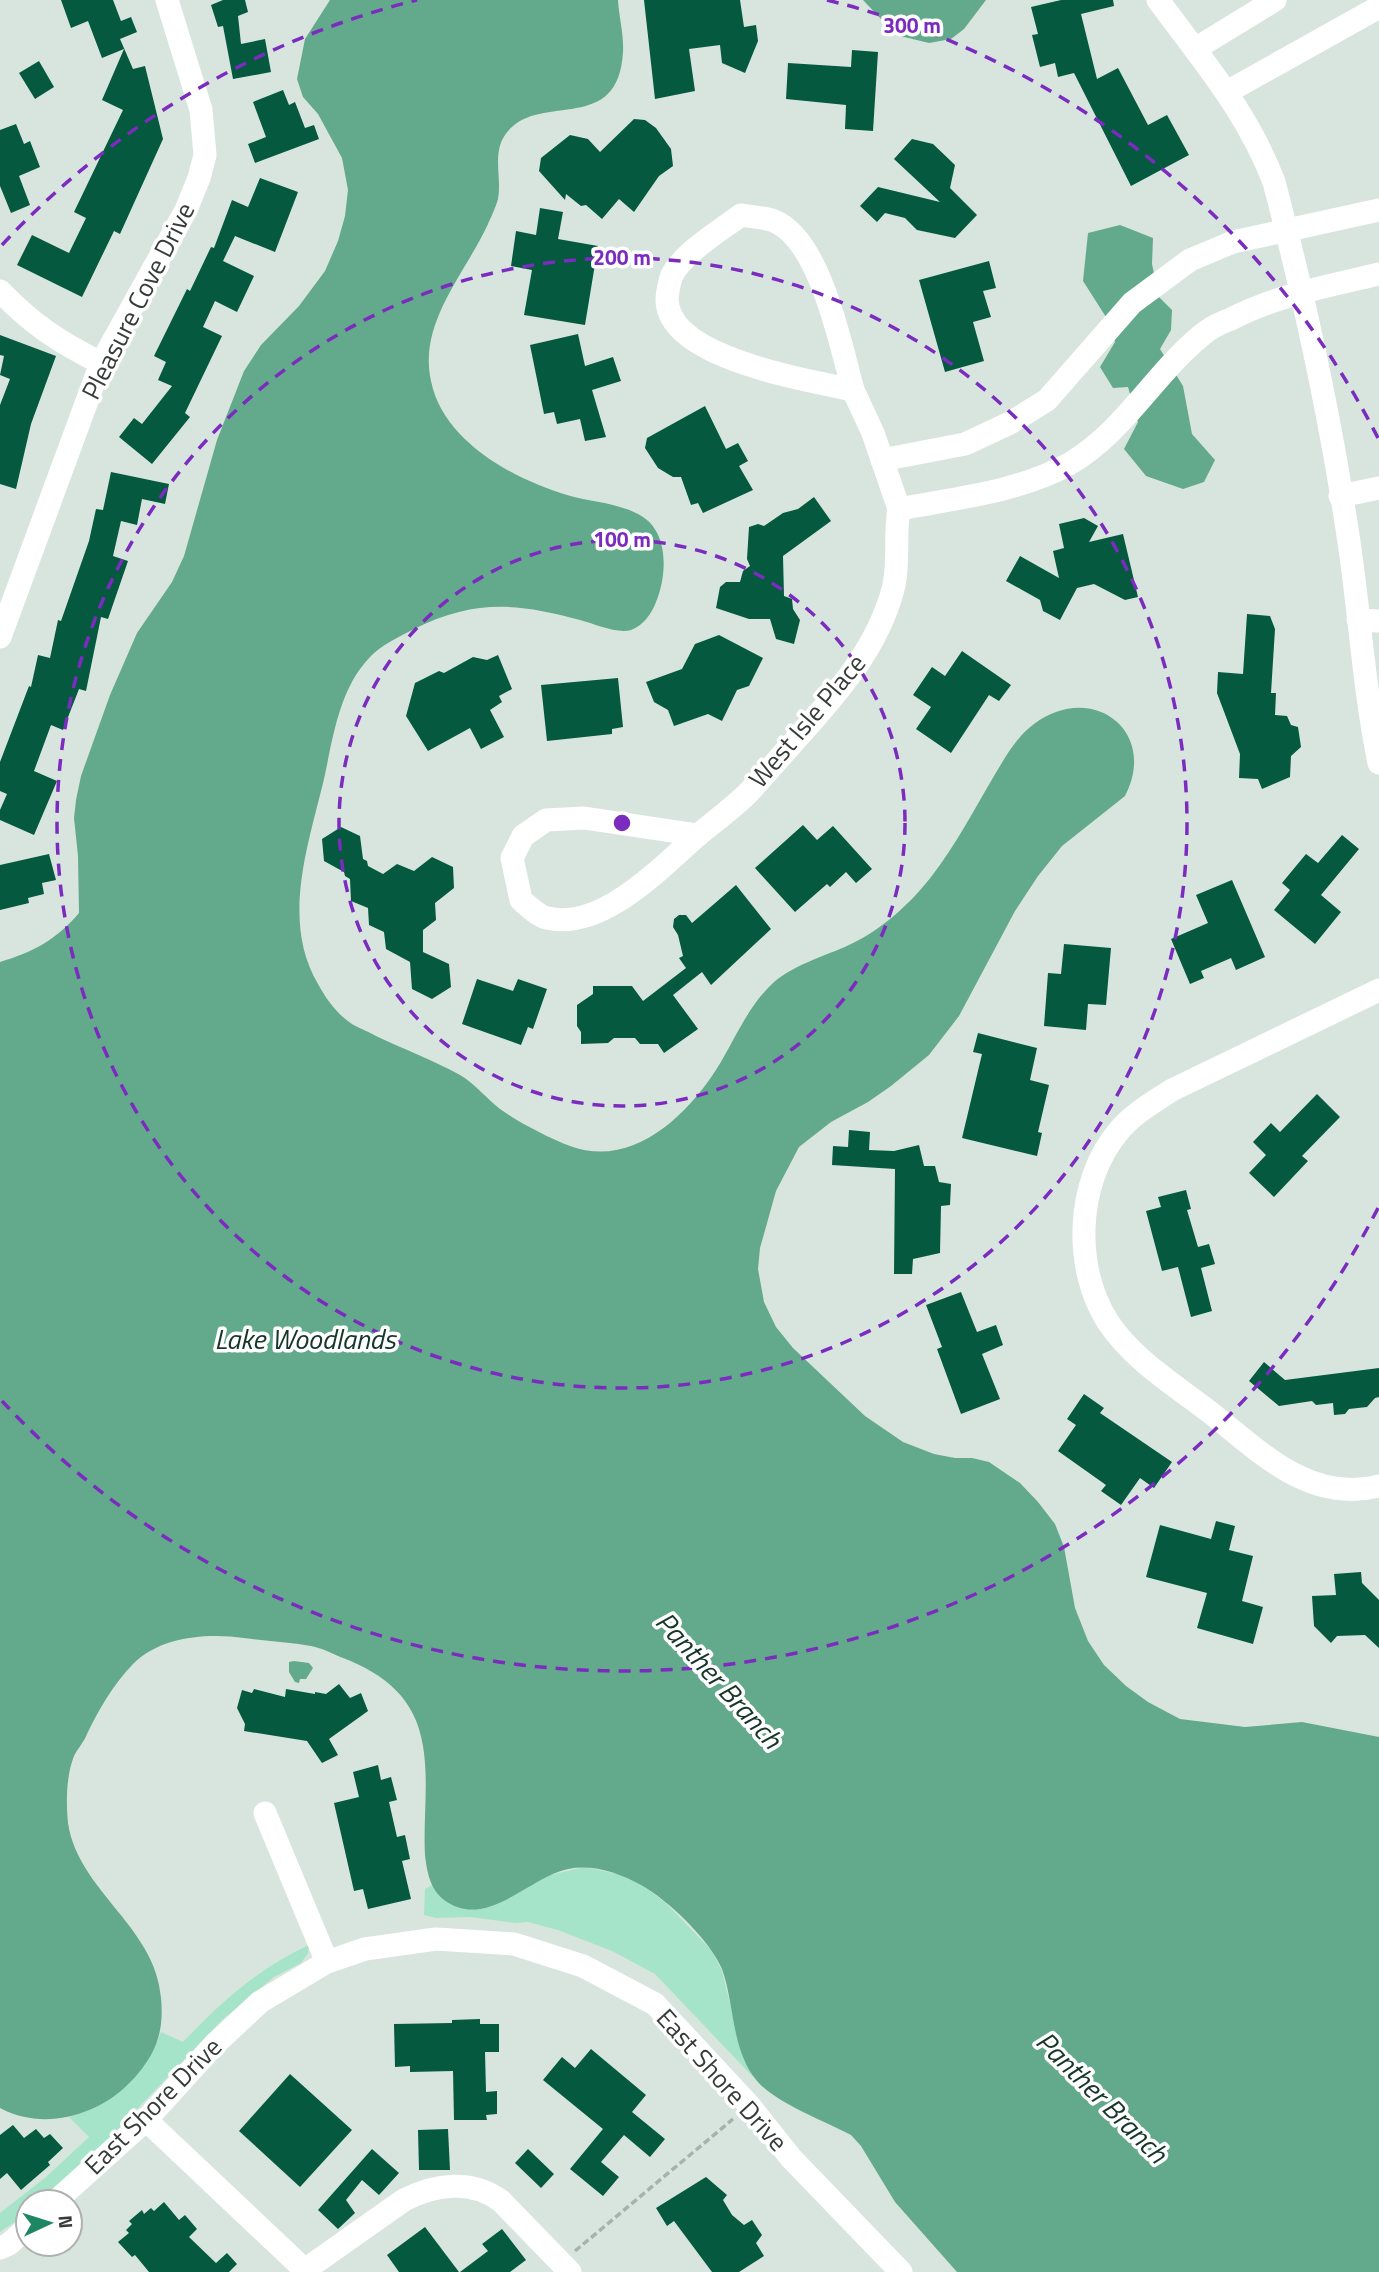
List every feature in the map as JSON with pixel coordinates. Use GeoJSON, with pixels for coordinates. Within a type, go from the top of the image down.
{"type":"FeatureCollection","features":[{"type":"Feature","properties":{"kind":"street","name":"Pleasure Cove Drive"},"geometry":{"type":"LineString","coordinates":[[0,637],[101,363],[186,210],[199,178],[205,155],[201,110],[167,0]]}},
{"type":"Feature","properties":{"kind":"street"},"geometry":{"type":"LineString","coordinates":[[1157,0],[1238,107],[1264,155],[1274,182],[1319,377],[1349,541],[1368,621],[1366,690],[1379,763]]}},
{"type":"Feature","properties":{"kind":"street"},"geometry":{"type":"LineString","coordinates":[[1195,49],[1275,0]]}},
{"type":"Feature","properties":{"kind":"street"},"geometry":{"type":"LineString","coordinates":[[1227,92],[1379,6]]}},
{"type":"Feature","properties":{"kind":"street"},"geometry":{"type":"LineString","coordinates":[[882,460],[965,444],[1010,423],[1047,400],[1132,303],[1189,260],[1233,242],[1379,210]]}},
{"type":"Feature","properties":{"kind":"street","name":"West Isle Place"},"geometry":{"type":"LineString","coordinates":[[698,835],[584,818],[546,820],[523,836],[512,858],[521,900],[545,918],[576,920],[609,906],[631,892],[746,795],[833,699],[862,658],[883,619],[894,588],[898,558],[897,520],[900,509],[873,433],[853,390],[823,287],[811,258],[793,234],[774,221],[741,215],[697,247],[672,275],[666,302],[676,324],[703,347],[728,359],[853,390]]}},
{"type":"Feature","properties":{"kind":"street"},"geometry":{"type":"LineString","coordinates":[[900,509],[1019,484],[1068,464],[1104,440],[1208,330],[1255,307],[1300,293],[1379,275]]}},
{"type":"Feature","properties":{"kind":"street"},"geometry":{"type":"LineString","coordinates":[[0,291],[57,341],[101,363]]}},
{"type":"Feature","properties":{"kind":"street"},"geometry":{"type":"LineString","coordinates":[[1340,496],[1379,488]]}},
{"type":"Feature","properties":{"kind":"street"},"geometry":{"type":"LineString","coordinates":[[1379,990],[1172,1090],[1144,1108],[1118,1132],[1104,1155],[1086,1210],[1083,1245],[1095,1298],[1108,1323],[1126,1345],[1150,1366],[1272,1461],[1297,1477],[1341,1489],[1363,1490],[1379,1486]]}},
{"type":"Feature","properties":{"kind":"street"},"geometry":{"type":"LineString","coordinates":[[265,1813],[327,1962]]}},
{"type":"Feature","properties":{"kind":"street","name":"East Shore Drive"},"geometry":{"type":"LineString","coordinates":[[71,2188],[146,2120],[214,2045],[260,2002],[327,1962],[365,1949],[436,1939],[513,1944],[583,1966],[655,2004],[749,2105],[791,2158],[901,2272]]}},
{"type":"Feature","properties":{"kind":"street"},"geometry":{"type":"LineString","coordinates":[[146,2120],[305,2271],[412,2196],[438,2187],[471,2186],[489,2192],[501,2201],[566,2267]]}},
{"type":"Feature","properties":{"kind":"path"},"geometry":{"type":"LineString","coordinates":[[566,2267],[749,2105]]}},
{"type":"Feature","properties":{"kind":"shaded area"},"geometry":{"type":"Polygon","coordinates":[[[585,1867],[622,1875],[645,1887],[667,1904],[712,1951],[722,1971],[744,2060],[754,2078],[655,1974],[612,1951],[558,1930],[528,1922],[470,1917],[436,1918],[424,1915],[425,1889],[432,1885],[444,1900],[488,1907],[550,1875],[585,1867]]]}},
{"type":"Feature","properties":{"kind":"shaded area"},"geometry":{"type":"Polygon","coordinates":[[[309,1945],[308,1953],[301,1963],[274,1977],[222,2020],[81,2168],[58,2188],[32,2188],[89,2137],[69,2117],[77,2115],[116,2090],[137,2073],[146,2062],[161,2032],[183,2042],[242,1987],[309,1945]]]}},
{"type":"Feature","properties":{"kind":"shaded area"},"geometry":{"type":"Polygon","coordinates":[[[14,2202],[14,2222],[0,2232],[0,2213],[14,2202]]]}},
{"type":"Feature","properties":{"kind":"water","name":"Lake Woodlands"},"geometry":{"type":"Polygon","coordinates":[[[330,0],[618,0],[623,52],[618,78],[607,95],[592,104],[536,115],[519,122],[501,142],[497,201],[488,224],[437,319],[429,360],[431,381],[438,402],[465,439],[503,468],[525,479],[567,495],[626,509],[643,517],[658,534],[664,568],[660,592],[652,610],[643,622],[631,630],[613,630],[557,614],[516,607],[477,608],[436,619],[414,629],[374,653],[359,670],[344,699],[334,731],[301,883],[301,935],[307,960],[318,984],[333,1006],[352,1024],[460,1075],[500,1109],[553,1139],[592,1151],[613,1151],[633,1145],[669,1124],[699,1093],[719,1065],[752,1007],[777,979],[797,967],[862,938],[884,924],[914,897],[948,853],[1016,741],[1028,729],[1056,712],[1077,708],[1097,710],[1114,719],[1126,733],[1133,751],[1133,772],[1125,796],[1062,846],[1038,876],[1015,911],[959,1016],[929,1055],[891,1086],[831,1122],[799,1147],[776,1191],[760,1248],[758,1269],[764,1302],[776,1327],[793,1348],[865,1416],[903,1442],[934,1454],[989,1462],[1020,1483],[1038,1502],[1055,1524],[1064,1547],[1075,1608],[1088,1641],[1104,1665],[1126,1686],[1148,1702],[1180,1719],[1245,1727],[1302,1722],[1379,1737],[1379,2272],[957,2272],[895,2202],[861,2146],[851,2135],[788,2104],[757,2081],[742,2055],[726,1983],[716,1958],[687,1922],[652,1892],[615,1873],[577,1868],[553,1874],[491,1906],[460,1908],[439,1896],[430,1880],[426,1861],[423,1746],[419,1729],[406,1702],[385,1680],[358,1664],[311,1646],[294,1643],[215,1636],[186,1639],[157,1647],[133,1664],[96,1715],[71,1764],[67,1789],[68,1823],[75,1847],[86,1869],[132,1929],[146,1950],[156,1973],[162,2006],[159,2035],[151,2055],[139,2072],[116,2095],[99,2106],[56,2119],[22,2116],[0,2108],[0,962],[43,944],[62,931],[79,913],[74,818],[76,800],[81,776],[110,695],[137,633],[172,582],[184,556],[217,440],[244,371],[261,345],[299,306],[325,271],[338,241],[348,190],[342,158],[318,114],[303,97],[297,79],[305,39],[330,0]]]}},
{"type":"Feature","properties":{"kind":"water"},"geometry":{"type":"Polygon","coordinates":[[[863,0],[986,0],[964,29],[951,39],[929,43],[896,35],[863,0]]]}},
{"type":"Feature","properties":{"kind":"water"},"geometry":{"type":"Polygon","coordinates":[[[1120,225],[1153,238],[1152,264],[1159,297],[1172,310],[1171,330],[1160,349],[1183,386],[1192,434],[1215,460],[1204,482],[1183,489],[1146,476],[1124,449],[1138,422],[1128,387],[1113,388],[1100,367],[1115,342],[1106,317],[1083,281],[1088,233],[1120,225]]]}},
{"type":"Feature","properties":{"kind":"water"},"geometry":{"type":"Polygon","coordinates":[[[289,1662],[309,1663],[313,1668],[306,1679],[300,1679],[299,1683],[295,1682],[289,1672],[289,1662]]]}},
{"type":"Feature","properties":{"kind":"building"},"geometry":{"type":"Polygon","coordinates":[[[61,0],[113,0],[121,21],[131,17],[137,32],[120,39],[133,69],[145,66],[163,139],[120,234],[114,231],[82,297],[17,265],[32,235],[69,253],[86,218],[74,212],[123,110],[102,100],[124,49],[102,58],[88,21],[71,28],[61,0]]]}},
{"type":"Feature","properties":{"kind":"building"},"geometry":{"type":"Polygon","coordinates":[[[223,0],[245,0],[248,12],[238,16],[241,44],[265,39],[271,72],[233,79],[223,26],[218,27],[211,5],[223,0]]]}},
{"type":"Feature","properties":{"kind":"building"},"geometry":{"type":"Polygon","coordinates":[[[644,0],[740,0],[744,27],[756,25],[758,41],[745,73],[722,63],[720,45],[689,49],[695,91],[655,99],[644,0]]]}},
{"type":"Feature","properties":{"kind":"building"},"geometry":{"type":"Polygon","coordinates":[[[1061,0],[1113,0],[1114,6],[1081,14],[1097,79],[1118,68],[1148,125],[1167,115],[1189,155],[1131,186],[1074,73],[1058,77],[1055,63],[1040,67],[1032,35],[1038,34],[1031,7],[1061,0]]]}},
{"type":"Feature","properties":{"kind":"building"},"geometry":{"type":"Polygon","coordinates":[[[852,50],[878,52],[873,131],[845,129],[846,105],[786,99],[788,63],[851,67],[852,50]]]}},
{"type":"Feature","properties":{"kind":"building"},"geometry":{"type":"Polygon","coordinates":[[[39,61],[54,87],[35,99],[19,73],[39,61]]]}},
{"type":"Feature","properties":{"kind":"building"},"geometry":{"type":"Polygon","coordinates":[[[283,90],[289,105],[295,102],[305,128],[314,125],[319,139],[255,163],[248,144],[266,137],[253,102],[283,90]]]}},
{"type":"Feature","properties":{"kind":"building"},"geometry":{"type":"Polygon","coordinates":[[[634,119],[645,120],[656,128],[671,149],[673,166],[659,176],[634,212],[619,199],[602,219],[586,205],[581,206],[566,194],[565,200],[539,171],[541,158],[570,135],[588,139],[600,152],[634,119]]]}},
{"type":"Feature","properties":{"kind":"building"},"geometry":{"type":"Polygon","coordinates":[[[16,124],[24,144],[30,141],[40,167],[19,176],[30,205],[11,213],[0,186],[0,130],[16,124]]]}},
{"type":"Feature","properties":{"kind":"building"},"geometry":{"type":"Polygon","coordinates":[[[912,139],[933,144],[955,165],[950,188],[977,215],[955,238],[917,230],[905,218],[885,213],[877,222],[860,206],[878,187],[940,202],[894,159],[912,139]]]}},
{"type":"Feature","properties":{"kind":"building"},"geometry":{"type":"Polygon","coordinates":[[[260,178],[298,192],[275,252],[235,236],[223,261],[254,276],[237,312],[215,301],[203,327],[222,336],[185,413],[190,417],[152,464],[119,437],[134,418],[142,424],[172,386],[158,380],[166,362],[154,356],[187,289],[190,291],[211,247],[214,248],[232,200],[248,207],[260,178]]]}},
{"type":"Feature","properties":{"kind":"building"},"geometry":{"type":"Polygon","coordinates":[[[540,208],[563,212],[558,239],[598,246],[585,325],[524,315],[532,270],[511,266],[516,231],[536,235],[540,208]]]}},
{"type":"Feature","properties":{"kind":"building"},"geometry":{"type":"Polygon","coordinates":[[[989,261],[996,288],[983,291],[991,317],[973,322],[984,361],[945,372],[919,280],[989,261]]]}},
{"type":"Feature","properties":{"kind":"building"},"geometry":{"type":"Polygon","coordinates":[[[578,334],[585,366],[613,357],[621,381],[592,390],[606,437],[585,441],[580,419],[557,424],[554,412],[544,414],[530,345],[578,334]]]}},
{"type":"Feature","properties":{"kind":"building"},"geometry":{"type":"Polygon","coordinates":[[[0,335],[56,356],[31,424],[16,489],[0,484],[0,405],[10,379],[0,375],[4,356],[0,355],[0,335]]]}},
{"type":"Feature","properties":{"kind":"building"},"geometry":{"type":"Polygon","coordinates":[[[705,406],[726,449],[738,443],[748,461],[739,466],[753,490],[703,513],[698,503],[691,505],[681,477],[673,477],[658,468],[645,448],[647,438],[705,406]]]}},
{"type":"Feature","properties":{"kind":"building"},"geometry":{"type":"Polygon","coordinates":[[[111,472],[169,484],[165,504],[142,499],[137,525],[121,521],[113,556],[128,561],[108,619],[101,617],[86,691],[79,689],[63,730],[51,725],[34,771],[57,781],[34,835],[0,820],[0,810],[7,794],[0,791],[0,762],[29,686],[31,687],[38,655],[50,658],[58,620],[61,621],[89,541],[96,509],[103,510],[111,472]]]}},
{"type":"Feature","properties":{"kind":"building"},"geometry":{"type":"Polygon","coordinates":[[[814,497],[831,521],[783,556],[784,596],[792,599],[793,609],[800,620],[794,644],[776,639],[770,619],[749,619],[716,608],[720,587],[726,582],[740,582],[743,571],[750,566],[747,559],[749,527],[758,524],[764,526],[783,513],[798,509],[814,497]]]}},
{"type":"Feature","properties":{"kind":"building"},"geometry":{"type":"Polygon","coordinates":[[[1084,518],[1098,526],[1089,542],[1123,534],[1138,597],[1125,600],[1094,584],[1077,588],[1060,620],[1043,611],[1040,600],[1006,581],[1020,556],[1059,578],[1053,551],[1064,548],[1059,524],[1084,518]]]}},
{"type":"Feature","properties":{"kind":"building"},"geometry":{"type":"Polygon","coordinates":[[[1247,614],[1270,616],[1275,629],[1271,693],[1276,693],[1275,715],[1287,716],[1291,725],[1298,727],[1301,747],[1291,756],[1290,777],[1262,789],[1258,779],[1239,778],[1240,754],[1217,693],[1218,672],[1243,674],[1247,614]]]}},
{"type":"Feature","properties":{"kind":"building"},"geometry":{"type":"Polygon","coordinates":[[[719,635],[763,658],[749,686],[737,690],[722,721],[708,714],[674,726],[668,710],[654,702],[646,682],[682,669],[695,644],[719,635]]]}},
{"type":"Feature","properties":{"kind":"building"},"geometry":{"type":"Polygon","coordinates":[[[962,651],[1011,685],[999,701],[989,695],[951,753],[916,729],[931,707],[913,695],[932,667],[945,676],[962,651]]]}},
{"type":"Feature","properties":{"kind":"building"},"geometry":{"type":"Polygon","coordinates":[[[498,655],[512,689],[499,696],[502,702],[490,710],[504,737],[481,749],[470,728],[428,751],[406,716],[415,683],[439,671],[444,673],[473,657],[487,660],[498,655]]]}},
{"type":"Feature","properties":{"kind":"building"},"geometry":{"type":"Polygon","coordinates":[[[618,678],[623,727],[612,729],[612,734],[547,741],[541,685],[618,678]]]}},
{"type":"Feature","properties":{"kind":"building"},"geometry":{"type":"Polygon","coordinates":[[[803,825],[817,840],[833,826],[872,869],[856,883],[846,872],[830,887],[827,884],[795,912],[755,868],[803,825]]]}},
{"type":"Feature","properties":{"kind":"building"},"geometry":{"type":"Polygon","coordinates":[[[341,827],[360,836],[363,859],[368,866],[383,874],[397,864],[414,871],[432,857],[453,867],[454,888],[435,903],[436,920],[423,930],[423,952],[449,964],[451,987],[432,999],[412,989],[410,962],[386,949],[384,932],[369,925],[368,908],[351,901],[350,879],[344,872],[324,861],[322,839],[341,827]]]}},
{"type":"Feature","properties":{"kind":"building"},"geometry":{"type":"Polygon","coordinates":[[[1342,835],[1359,849],[1321,895],[1341,912],[1315,944],[1274,910],[1290,890],[1282,883],[1306,854],[1318,863],[1342,835]]]}},
{"type":"Feature","properties":{"kind":"building"},"geometry":{"type":"Polygon","coordinates":[[[49,854],[56,880],[42,883],[44,894],[28,898],[29,903],[0,910],[0,865],[49,854]]]}},
{"type":"Feature","properties":{"kind":"building"},"geometry":{"type":"Polygon","coordinates":[[[1232,880],[1265,957],[1236,970],[1231,958],[1201,971],[1204,978],[1190,984],[1171,939],[1208,923],[1196,895],[1232,880]]]}},
{"type":"Feature","properties":{"kind":"building"},"geometry":{"type":"Polygon","coordinates":[[[736,885],[771,929],[711,985],[702,972],[673,995],[698,1029],[664,1053],[658,1044],[640,1044],[635,1038],[614,1038],[608,1043],[581,1044],[581,1032],[577,1026],[577,1005],[593,994],[593,986],[632,986],[643,1001],[686,968],[679,958],[683,956],[678,935],[673,927],[674,919],[679,915],[686,915],[692,923],[736,885]]]}},
{"type":"Feature","properties":{"kind":"building"},"geometry":{"type":"Polygon","coordinates":[[[1064,944],[1111,948],[1106,1005],[1088,1004],[1086,1030],[1044,1026],[1048,973],[1061,974],[1064,944]]]}},
{"type":"Feature","properties":{"kind":"building"},"geometry":{"type":"Polygon","coordinates":[[[477,979],[513,991],[518,979],[547,989],[533,1029],[528,1027],[521,1045],[462,1024],[477,979]]]}},
{"type":"Feature","properties":{"kind":"building"},"geometry":{"type":"Polygon","coordinates":[[[978,1033],[1037,1048],[1030,1080],[1049,1085],[1038,1132],[1042,1133],[1037,1156],[962,1138],[982,1054],[973,1052],[978,1033]]]}},
{"type":"Feature","properties":{"kind":"building"},"geometry":{"type":"Polygon","coordinates":[[[1317,1094],[1340,1117],[1302,1156],[1308,1161],[1274,1197],[1249,1173],[1266,1155],[1253,1142],[1271,1123],[1280,1132],[1317,1094]]]}},
{"type":"Feature","properties":{"kind":"building"},"geometry":{"type":"Polygon","coordinates":[[[849,1130],[870,1132],[869,1150],[894,1151],[919,1145],[924,1166],[935,1166],[939,1182],[951,1184],[950,1205],[941,1206],[940,1253],[913,1259],[912,1274],[894,1274],[895,1169],[832,1165],[833,1146],[848,1147],[849,1130]]]}},
{"type":"Feature","properties":{"kind":"building"},"geometry":{"type":"Polygon","coordinates":[[[1186,1190],[1191,1209],[1187,1210],[1198,1247],[1209,1244],[1215,1264],[1201,1268],[1212,1311],[1191,1317],[1178,1267],[1162,1271],[1146,1211],[1161,1207],[1158,1197],[1186,1190]]]}},
{"type":"Feature","properties":{"kind":"building"},"geometry":{"type":"Polygon","coordinates":[[[961,1292],[977,1332],[996,1325],[1003,1345],[982,1354],[1000,1399],[961,1414],[937,1349],[942,1347],[926,1305],[961,1292]]]}},
{"type":"Feature","properties":{"kind":"building"},"geometry":{"type":"Polygon","coordinates":[[[1264,1362],[1285,1380],[1379,1368],[1379,1397],[1367,1407],[1349,1409],[1345,1414],[1334,1415],[1333,1403],[1316,1405],[1312,1401],[1279,1406],[1249,1381],[1264,1362]]]}},
{"type":"Feature","properties":{"kind":"building"},"geometry":{"type":"Polygon","coordinates":[[[1084,1394],[1104,1408],[1100,1413],[1172,1462],[1154,1488],[1140,1478],[1121,1505],[1101,1491],[1106,1485],[1058,1451],[1076,1425],[1067,1419],[1084,1394]]]}},
{"type":"Feature","properties":{"kind":"building"},"geometry":{"type":"Polygon","coordinates":[[[1216,1521],[1235,1526],[1229,1550],[1253,1556],[1242,1601],[1263,1607],[1253,1644],[1197,1628],[1207,1593],[1146,1577],[1160,1525],[1211,1539],[1216,1521]]]}},
{"type":"Feature","properties":{"kind":"building"},"geometry":{"type":"Polygon","coordinates":[[[1361,1572],[1362,1583],[1379,1600],[1379,1648],[1365,1635],[1337,1636],[1331,1643],[1314,1626],[1312,1596],[1336,1595],[1334,1574],[1361,1572]]]}},
{"type":"Feature","properties":{"kind":"building"},"geometry":{"type":"Polygon","coordinates":[[[339,1684],[350,1698],[361,1693],[368,1711],[329,1739],[338,1755],[322,1763],[307,1741],[244,1731],[245,1724],[237,1708],[242,1690],[252,1693],[254,1689],[285,1697],[286,1689],[326,1694],[339,1684]]]}},
{"type":"Feature","properties":{"kind":"building"},"geometry":{"type":"Polygon","coordinates":[[[378,1765],[381,1780],[391,1777],[397,1800],[389,1802],[397,1837],[405,1835],[410,1859],[402,1861],[411,1899],[368,1909],[363,1889],[354,1891],[334,1803],[359,1797],[353,1772],[378,1765]]]}},
{"type":"Feature","properties":{"kind":"building"},"geometry":{"type":"Polygon","coordinates":[[[480,2019],[480,2024],[499,2024],[499,2052],[485,2052],[486,2092],[497,2091],[497,2114],[486,2115],[487,2120],[454,2120],[453,2071],[410,2072],[410,2066],[395,2067],[394,2024],[452,2023],[452,2020],[480,2019]]]}},
{"type":"Feature","properties":{"kind":"building"},"geometry":{"type":"Polygon","coordinates":[[[591,2049],[646,2095],[632,2112],[665,2139],[650,2157],[624,2135],[601,2162],[619,2177],[603,2196],[570,2169],[603,2129],[543,2080],[562,2057],[575,2068],[591,2049]]]}},
{"type":"Feature","properties":{"kind":"building"},"geometry":{"type":"Polygon","coordinates":[[[290,2074],[352,2130],[300,2187],[239,2131],[290,2074]]]}},
{"type":"Feature","properties":{"kind":"building"},"geometry":{"type":"Polygon","coordinates":[[[13,2125],[24,2138],[36,2129],[44,2138],[50,2134],[63,2148],[48,2162],[50,2165],[23,2188],[19,2188],[7,2173],[0,2179],[0,2135],[13,2125]]]}},
{"type":"Feature","properties":{"kind":"building"},"geometry":{"type":"Polygon","coordinates":[[[448,2129],[450,2170],[419,2170],[418,2130],[448,2129]]]}},
{"type":"Feature","properties":{"kind":"building"},"geometry":{"type":"Polygon","coordinates":[[[372,2149],[399,2173],[379,2195],[362,2180],[346,2200],[355,2213],[338,2229],[318,2210],[372,2149]]]}},
{"type":"Feature","properties":{"kind":"building"},"geometry":{"type":"Polygon","coordinates":[[[528,2149],[554,2174],[541,2188],[515,2163],[528,2149]]]}},
{"type":"Feature","properties":{"kind":"building"},"geometry":{"type":"Polygon","coordinates":[[[706,2177],[727,2195],[723,2200],[732,2215],[744,2225],[752,2220],[762,2235],[756,2243],[764,2256],[739,2272],[712,2272],[674,2221],[667,2226],[656,2208],[706,2177]]]}},
{"type":"Feature","properties":{"kind":"building"},"geometry":{"type":"Polygon","coordinates":[[[164,2202],[179,2220],[185,2215],[197,2229],[189,2237],[216,2263],[227,2253],[237,2264],[229,2272],[149,2272],[135,2255],[132,2257],[118,2242],[129,2233],[126,2230],[132,2224],[129,2221],[142,2210],[144,2214],[151,2208],[154,2211],[164,2202]]]}},
{"type":"Feature","properties":{"kind":"building"},"geometry":{"type":"Polygon","coordinates":[[[425,2227],[459,2272],[399,2272],[387,2255],[425,2227]]]}},
{"type":"Feature","properties":{"kind":"building"},"geometry":{"type":"Polygon","coordinates":[[[502,2229],[526,2260],[510,2272],[460,2272],[488,2251],[482,2244],[502,2229]]]}},
{"type":"Feature","properties":{"kind":"water label","name":"Panther Branch"},"geometry":{"type":"Point","coordinates":[719,1680]}},
{"type":"Feature","properties":{"kind":"water label","name":"Panther Branch"},"geometry":{"type":"Point","coordinates":[1102,2097]}}]}
